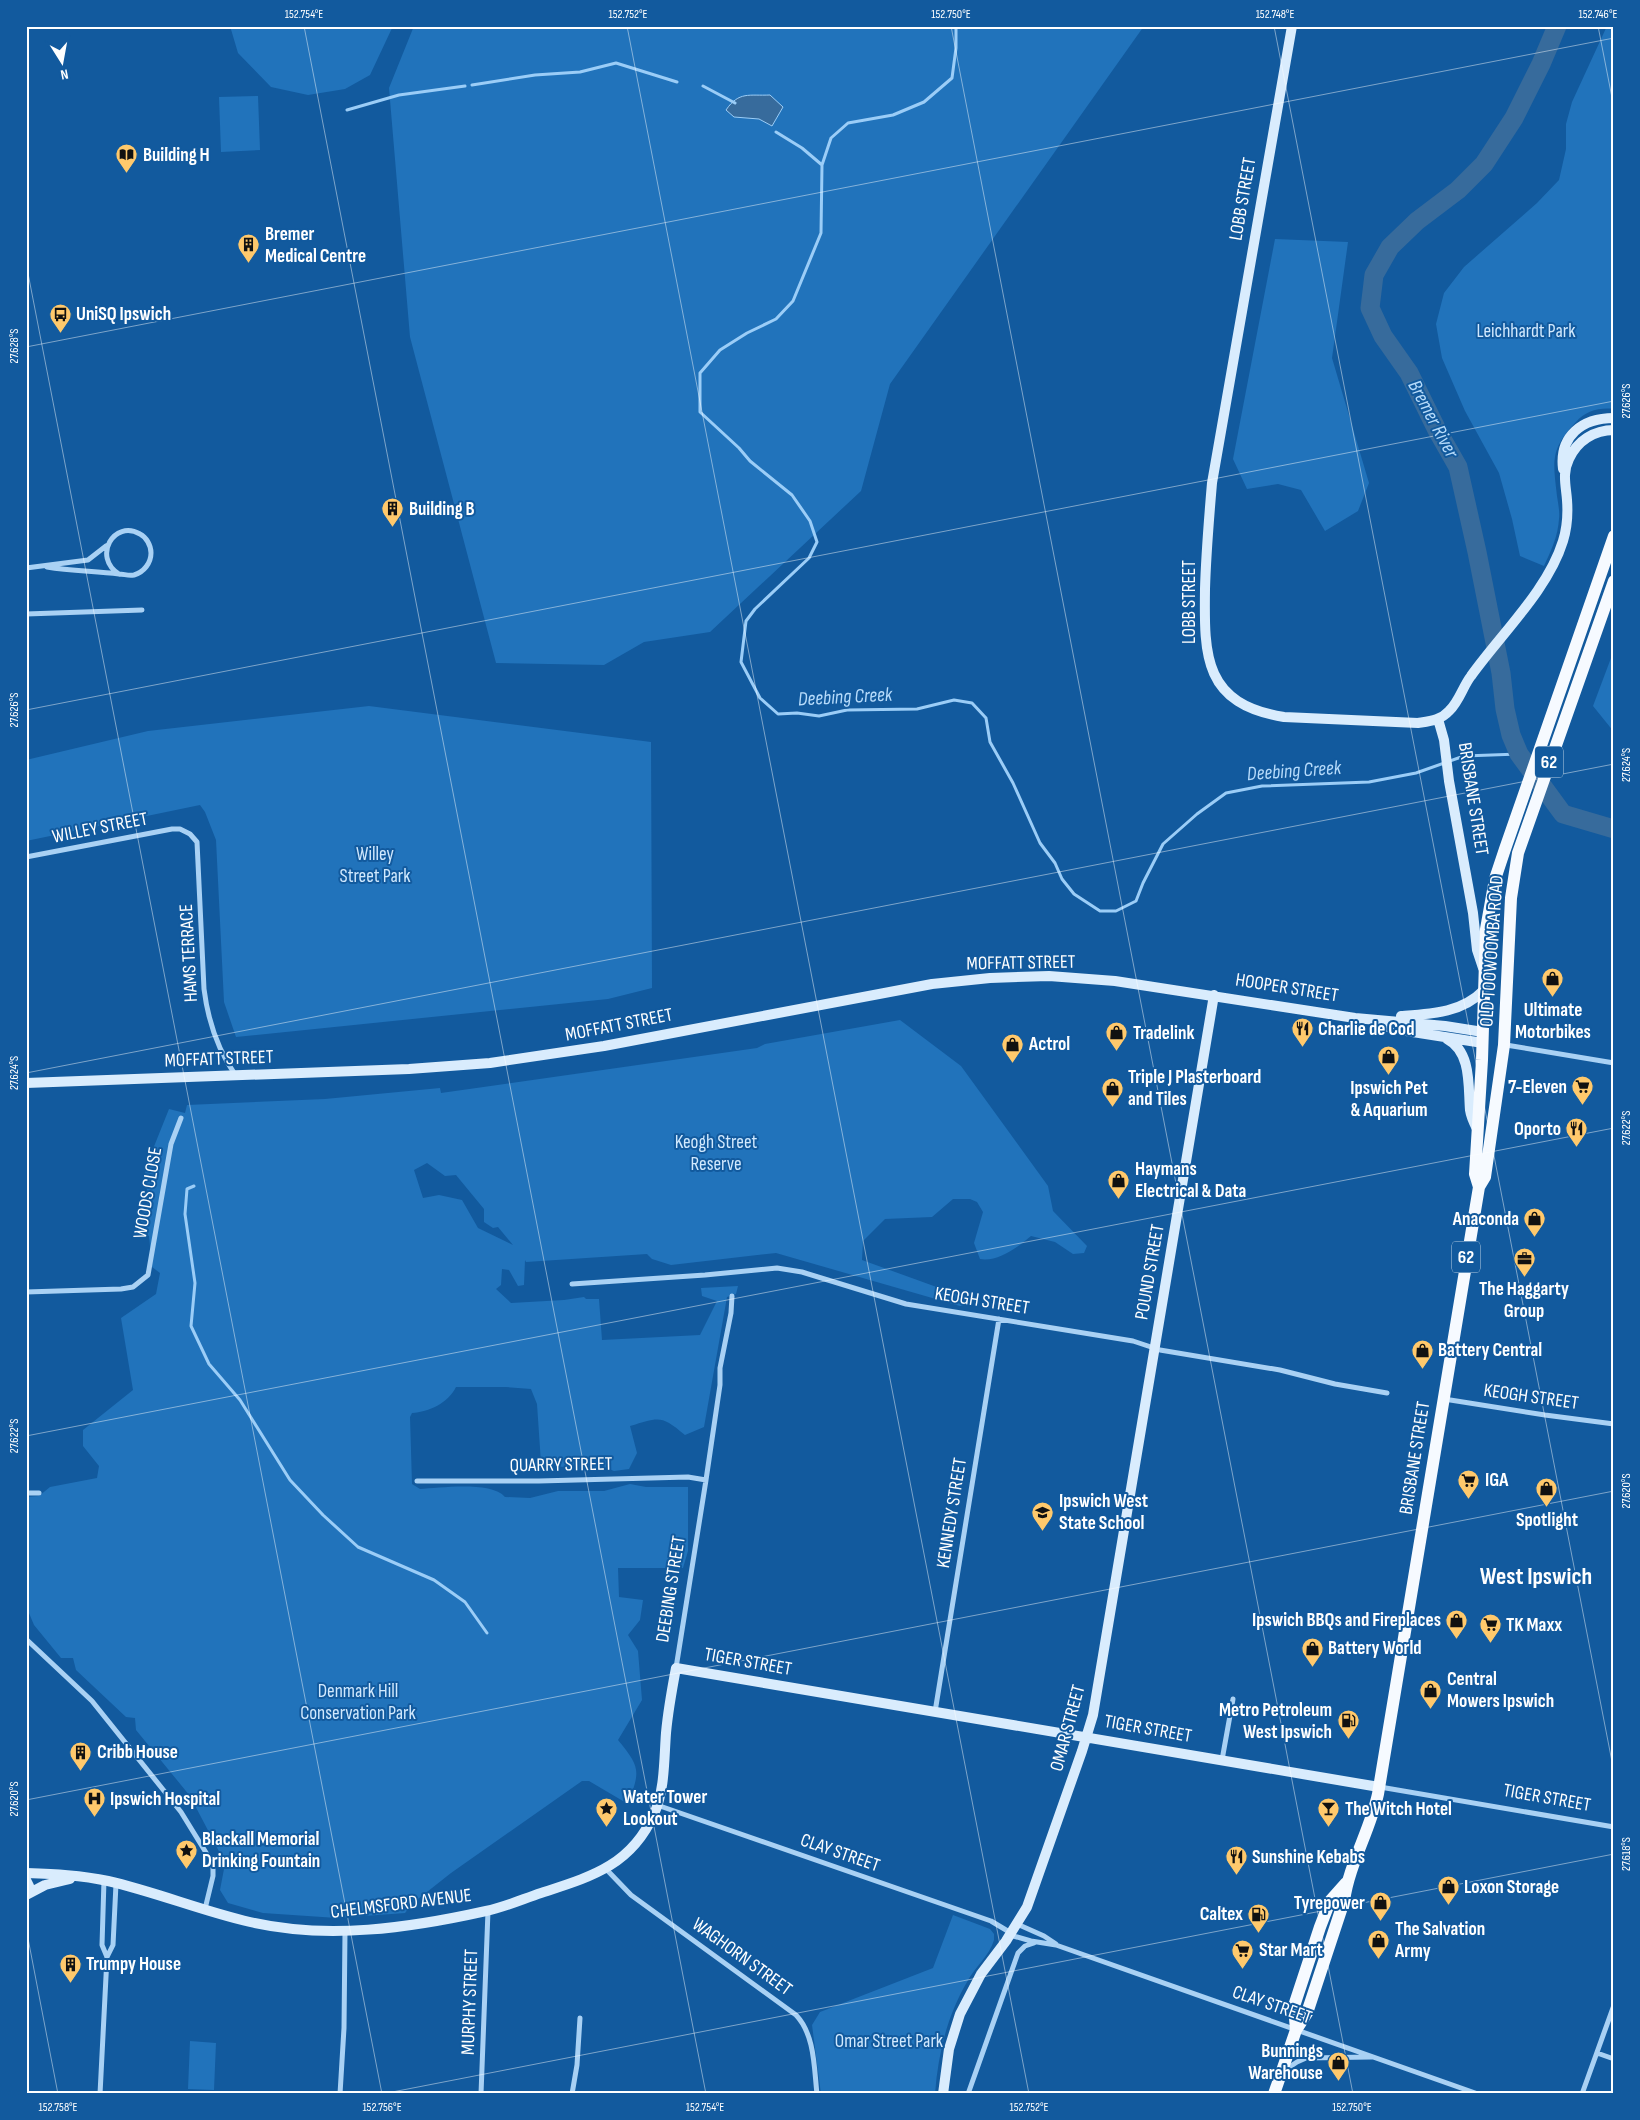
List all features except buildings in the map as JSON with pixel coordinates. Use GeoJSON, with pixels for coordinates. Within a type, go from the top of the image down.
{"type":"FeatureCollection","features":[{"type":"Feature","properties":{"kind":"main road","name":"LOBB STREET"},"geometry":{"type":"LineString","coordinates":[[1292,26],[1212,483],[1206,552],[1206,648],[1212,670],[1224,688],[1241,704],[1263,714],[1305,719],[1418,723],[1438,719],[1453,707],[1471,676],[1549,574],[1558,555],[1566,520],[1565,482],[1567,463],[1578,445],[1594,434],[1614,430]]}},
{"type":"Feature","properties":{"kind":"main road"},"geometry":{"type":"LineString","coordinates":[[1565,482],[1562,456],[1570,436],[1587,423],[1614,418]]}},
{"type":"Feature","properties":{"kind":"main road","name":"OLD TOOWOOMBA ROAD"},"geometry":{"type":"LineString","coordinates":[[1479,1187],[1485,1177],[1504,1045],[1510,898],[1518,853],[1614,536]]}},
{"type":"Feature","properties":{"kind":"main road","name":"OLD TOOWOOMBA ROAD"},"geometry":{"type":"LineString","coordinates":[[1483,1038],[1486,929],[1490,901],[1505,849],[1575,669],[1614,581]]}},
{"type":"Feature","properties":{"kind":"main road","name":"BRISBANE STREET"},"geometry":{"type":"LineString","coordinates":[[1438,719],[1444,740],[1449,782],[1473,913],[1477,950],[1484,974]]}},
{"type":"Feature","properties":{"kind":"main road","name":"MOFFATT STREET"},"geometry":{"type":"LineString","coordinates":[[26,1083],[446,1067],[546,1056],[932,984],[990,978],[1049,976],[1115,981],[1214,995]]}},
{"type":"Feature","properties":{"kind":"main road"},"geometry":{"type":"LineString","coordinates":[[1355,1018],[1414,1015],[1448,1010],[1470,1003],[1484,990]]}},
{"type":"Feature","properties":{"kind":"main road","name":"HOOPER STREET"},"geometry":{"type":"LineString","coordinates":[[1214,995],[1355,1018],[1445,1026],[1504,1045]]}},
{"type":"Feature","properties":{"kind":"main road","name":"POUND STREET"},"geometry":{"type":"LineString","coordinates":[[1154,1347],[1214,995]]}},
{"type":"Feature","properties":{"kind":"main road","name":"HOOPER STREET"},"geometry":{"type":"LineString","coordinates":[[1355,1018],[1400,1030],[1442,1037],[1483,1038]]}},
{"type":"Feature","properties":{"kind":"main road"},"geometry":{"type":"LineString","coordinates":[[1442,1037],[1456,1045],[1462,1054],[1470,1086],[1471,1112],[1478,1135]]}},
{"type":"Feature","properties":{"kind":"main road","name":"BRISBANE STREET"},"geometry":{"type":"LineString","coordinates":[[1274,2094],[1296,2030],[1307,2013],[1344,1901],[1346,1883],[1374,1811],[1479,1187],[1475,1174],[1483,1038]]}},
{"type":"Feature","properties":{"kind":"main road","name":"OMAR STREET"},"geometry":{"type":"LineString","coordinates":[[943,2094],[949,2049],[960,2014],[981,1974],[1017,1924],[1031,1897],[1087,1737],[1093,1715],[1154,1347]]}},
{"type":"Feature","properties":{"kind":"main road","name":"TIGER STREET"},"geometry":{"type":"LineString","coordinates":[[676,1668],[1378,1787]]}},
{"type":"Feature","properties":{"kind":"main road","name":"DEEBING STREET"},"geometry":{"type":"LineString","coordinates":[[606,1869],[627,1852],[645,1832],[658,1804],[661,1795],[668,1714],[676,1668]]}},
{"type":"Feature","properties":{"kind":"main road","name":"CHELMSFORD AVENUE"},"geometry":{"type":"LineString","coordinates":[[26,1872],[104,1880],[269,1926],[345,1932],[426,1922],[488,1911],[586,1878],[606,1869]]}},
{"type":"Feature","properties":{"kind":"main road","name":"CHELMSFORD AVENUE"},"geometry":{"type":"LineString","coordinates":[[26,1894],[45,1885],[79,1878]]}},
{"type":"Feature","properties":{"kind":"main road"},"geometry":{"type":"LineString","coordinates":[[26,1880],[29,1886],[26,1894]]}},
{"type":"Feature","properties":{"kind":"street"},"geometry":{"type":"LineString","coordinates":[[26,568],[88,560],[100,553],[119,533],[129,531],[144,536],[150,546],[150,560],[142,572],[130,576],[72,571],[47,566]]}},
{"type":"Feature","properties":{"kind":"street"},"geometry":{"type":"LineString","coordinates":[[108,544],[107,559],[110,566],[119,574]]}},
{"type":"Feature","properties":{"kind":"street"},"geometry":{"type":"LineString","coordinates":[[26,614],[142,610]]}},
{"type":"Feature","properties":{"kind":"street","name":"WILLEY STREET"},"geometry":{"type":"LineString","coordinates":[[26,858],[180,829]]}},
{"type":"Feature","properties":{"kind":"street","name":"HAMS TERRACE"},"geometry":{"type":"LineString","coordinates":[[180,829],[190,834],[197,842],[204,988],[207,1008],[223,1058],[236,1076]]}},
{"type":"Feature","properties":{"kind":"street","name":"HOOPER STREET"},"geometry":{"type":"LineString","coordinates":[[1504,1045],[1614,1063]]}},
{"type":"Feature","properties":{"kind":"street","name":"WOODS CLOSE"},"geometry":{"type":"LineString","coordinates":[[26,1292],[121,1289],[134,1287],[148,1275],[171,1144],[181,1118]]}},
{"type":"Feature","properties":{"kind":"street","name":"KEOGH STREET"},"geometry":{"type":"LineString","coordinates":[[572,1284],[777,1268],[802,1272],[906,1304],[1133,1341],[1154,1347],[1280,1370],[1335,1384],[1387,1393]]}},
{"type":"Feature","properties":{"kind":"street","name":"DEEBING STREET"},"geometry":{"type":"LineString","coordinates":[[676,1668],[706,1480],[720,1385],[720,1368],[727,1338],[732,1296]]}},
{"type":"Feature","properties":{"kind":"street","name":"KENNEDY STREET"},"geometry":{"type":"LineString","coordinates":[[935,1712],[1000,1319]]}},
{"type":"Feature","properties":{"kind":"street","name":"KEOGH STREET"},"geometry":{"type":"LineString","coordinates":[[1444,1399],[1614,1424]]}},
{"type":"Feature","properties":{"kind":"street","name":"QUARRY STREET"},"geometry":{"type":"LineString","coordinates":[[416,1480],[539,1481],[688,1477],[706,1480]]}},
{"type":"Feature","properties":{"kind":"street"},"geometry":{"type":"LineString","coordinates":[[26,1494],[39,1493]]}},
{"type":"Feature","properties":{"kind":"street"},"geometry":{"type":"LineString","coordinates":[[26,1640],[92,1701],[181,1812],[213,1864],[213,1876],[205,1909]]}},
{"type":"Feature","properties":{"kind":"street"},"geometry":{"type":"LineString","coordinates":[[1222,1760],[1233,1699]]}},
{"type":"Feature","properties":{"kind":"street","name":"TIGER STREET"},"geometry":{"type":"LineString","coordinates":[[1378,1787],[1614,1827]]}},
{"type":"Feature","properties":{"kind":"street","name":"CLAY STREET"},"geometry":{"type":"LineString","coordinates":[[658,1804],[991,1921],[1010,1934],[1042,1943],[1056,1944]]}},
{"type":"Feature","properties":{"kind":"street","name":"WAGHORN STREET"},"geometry":{"type":"LineString","coordinates":[[606,1869],[631,1895],[803,2022],[810,2042],[817,2094]]}},
{"type":"Feature","properties":{"kind":"street"},"geometry":{"type":"LineString","coordinates":[[104,1880],[102,1948],[107,1958]]}},
{"type":"Feature","properties":{"kind":"street"},"geometry":{"type":"LineString","coordinates":[[100,2094],[107,1958],[113,1945],[116,1883]]}},
{"type":"Feature","properties":{"kind":"street","name":"MURPHY STREET"},"geometry":{"type":"LineString","coordinates":[[481,2094],[488,1911]]}},
{"type":"Feature","properties":{"kind":"street","name":"CLAY STREET"},"geometry":{"type":"LineString","coordinates":[[1017,1924],[1044,1936],[1056,1944],[1478,2094]]}},
{"type":"Feature","properties":{"kind":"street"},"geometry":{"type":"LineString","coordinates":[[340,2094],[344,2028],[345,1932]]}},
{"type":"Feature","properties":{"kind":"street"},"geometry":{"type":"LineString","coordinates":[[968,2094],[1018,1953],[1028,1945],[1042,1943]]}},
{"type":"Feature","properties":{"kind":"street"},"geometry":{"type":"LineString","coordinates":[[1582,2094],[1614,2006]]}},
{"type":"Feature","properties":{"kind":"street"},"geometry":{"type":"LineString","coordinates":[[572,2094],[577,2065],[580,2018]]}},
{"type":"Feature","properties":{"kind":"street"},"geometry":{"type":"LineString","coordinates":[[1597,2053],[1614,2059]]}},
{"type":"Feature","properties":{"kind":"street"},"geometry":{"type":"LineString","coordinates":[[1281,2073],[1306,2058],[1374,2057]]}},
{"type":"Feature","properties":{"kind":"green space"},"geometry":{"type":"Polygon","coordinates":[[[230,26],[393,26],[370,75],[345,89],[308,95],[271,87],[238,53],[230,26]]]}},
{"type":"Feature","properties":{"kind":"green space"},"geometry":{"type":"Polygon","coordinates":[[[414,26],[1144,26],[890,384],[861,491],[710,632],[644,642],[604,665],[496,663],[410,337],[389,88],[414,26]]]}},
{"type":"Feature","properties":{"kind":"green space","name":"Leichhardt Park"},"geometry":{"type":"Polygon","coordinates":[[[1607,26],[1614,26],[1614,409],[1598,409],[1584,415],[1568,431],[1558,448],[1554,464],[1559,510],[1558,525],[1554,543],[1544,566],[1520,556],[1499,473],[1465,411],[1442,358],[1436,324],[1444,293],[1464,267],[1537,203],[1559,180],[1566,149],[1566,124],[1572,102],[1607,26]]]}},
{"type":"Feature","properties":{"kind":"green space"},"geometry":{"type":"Polygon","coordinates":[[[258,96],[260,150],[221,152],[219,97],[258,96]]]}},
{"type":"Feature","properties":{"kind":"green space"},"geometry":{"type":"Polygon","coordinates":[[[1275,239],[1348,242],[1332,358],[1369,483],[1358,511],[1325,531],[1301,490],[1278,484],[1247,489],[1233,459],[1275,239]]]}},
{"type":"Feature","properties":{"kind":"green space"},"geometry":{"type":"Polygon","coordinates":[[[1614,650],[1614,732],[1593,706],[1614,650]]]}},
{"type":"Feature","properties":{"kind":"green space","name":"Willey Street Park"},"geometry":{"type":"Polygon","coordinates":[[[369,706],[651,742],[652,988],[608,999],[236,1037],[224,1002],[216,840],[205,812],[200,805],[26,841],[26,760],[148,731],[369,706]]]}},
{"type":"Feature","properties":{"kind":"green space","name":"Denmark Hill Conservation Park"},"geometry":{"type":"Polygon","coordinates":[[[900,1020],[961,1066],[1048,1186],[1053,1211],[1087,1246],[1084,1253],[1073,1254],[1055,1242],[1031,1236],[1001,1256],[980,1259],[974,1243],[983,1212],[977,1202],[970,1199],[953,1199],[932,1217],[885,1219],[863,1241],[862,1260],[967,1298],[969,1304],[960,1306],[776,1253],[671,1265],[652,1259],[647,1254],[526,1262],[525,1260],[524,1285],[518,1286],[509,1270],[502,1269],[501,1285],[496,1289],[511,1303],[584,1297],[586,1299],[599,1299],[602,1340],[700,1335],[717,1301],[702,1296],[701,1288],[738,1286],[736,1294],[727,1297],[704,1427],[685,1435],[665,1421],[660,1420],[630,1426],[637,1453],[629,1469],[614,1471],[599,1465],[589,1471],[557,1466],[554,1463],[541,1463],[537,1404],[531,1389],[456,1387],[448,1398],[437,1406],[425,1411],[412,1413],[410,1417],[412,1484],[420,1489],[477,1487],[498,1492],[505,1497],[530,1498],[558,1491],[604,1491],[630,1484],[646,1487],[688,1487],[688,1551],[683,1568],[618,1568],[619,1597],[643,1600],[640,1620],[628,1635],[638,1651],[642,1700],[618,1740],[631,1757],[636,1770],[635,1784],[628,1804],[589,1781],[582,1781],[451,1873],[413,1903],[405,1913],[337,1918],[263,1913],[228,1903],[220,1890],[224,1869],[223,1859],[190,1796],[136,1730],[135,1718],[126,1717],[76,1670],[73,1658],[61,1658],[34,1625],[26,1606],[26,1497],[39,1496],[50,1487],[97,1478],[99,1466],[83,1446],[83,1430],[133,1390],[121,1318],[156,1294],[160,1273],[152,1267],[149,1236],[142,1233],[141,1222],[148,1202],[145,1169],[169,1109],[185,1113],[187,1105],[325,1099],[440,1088],[441,1093],[757,1048],[765,1044],[900,1020]],[[427,1163],[414,1170],[423,1198],[439,1195],[462,1200],[478,1228],[513,1245],[498,1227],[493,1228],[484,1222],[484,1209],[456,1175],[445,1176],[427,1163]]]}},
{"type":"Feature","properties":{"kind":"green space","name":"Omar Street Park"},"geometry":{"type":"Polygon","coordinates":[[[953,1915],[990,1929],[994,1934],[994,1940],[989,1951],[970,1977],[954,2008],[941,2050],[935,2094],[821,2094],[812,2025],[820,2012],[933,1968],[953,1915]]]}},
{"type":"Feature","properties":{"kind":"green space"},"geometry":{"type":"Polygon","coordinates":[[[190,2041],[216,2043],[214,2090],[188,2089],[190,2041]]]}},
{"type":"Feature","properties":{"kind":"shaded area"},"geometry":{"type":"Polygon","coordinates":[[[770,95],[783,107],[772,126],[759,119],[734,117],[726,110],[740,97],[770,95]]]}},
{"type":"Feature","properties":{"kind":"waterway","name":"Deebing Creek"},"geometry":{"type":"LineString","coordinates":[[956,26],[956,48],[952,78],[924,102],[893,115],[848,123],[831,138],[822,165],[821,233],[793,301],[776,319],[747,333],[720,350],[700,373],[700,412],[739,448],[750,461],[792,495],[810,521],[817,542],[809,558],[755,609],[746,621],[741,662],[760,698],[778,714],[797,713],[819,716],[847,710],[917,709],[954,700],[972,703],[986,718],[990,742],[1013,783],[1040,843],[1055,863],[1062,879],[1074,894],[1100,911],[1116,911],[1136,901],[1163,844],[1197,814],[1226,793],[1262,786],[1369,782],[1416,773],[1464,756],[1519,754]]}},
{"type":"Feature","properties":{"kind":"waterway","name":"Bremer River"},"geometry":{"type":"LineString","coordinates":[[1557,26],[1541,64],[1514,118],[1484,164],[1458,190],[1417,221],[1390,247],[1374,275],[1370,308],[1383,336],[1409,373],[1437,430],[1458,467],[1501,673],[1505,709],[1511,735],[1519,754],[1563,814],[1614,829]]}},
{"type":"Feature","properties":{"kind":"waterway"},"geometry":{"type":"LineString","coordinates":[[472,85],[535,75],[580,72],[616,63],[677,82]]}},
{"type":"Feature","properties":{"kind":"waterway"},"geometry":{"type":"LineString","coordinates":[[347,110],[399,95],[465,86]]}},
{"type":"Feature","properties":{"kind":"waterway"},"geometry":{"type":"LineString","coordinates":[[703,86],[735,103]]}},
{"type":"Feature","properties":{"kind":"waterway"},"geometry":{"type":"LineString","coordinates":[[776,132],[802,148],[822,165]]}},
{"type":"Feature","properties":{"kind":"waterway"},"geometry":{"type":"LineString","coordinates":[[194,1186],[187,1189],[185,1214],[195,1283],[191,1326],[209,1364],[240,1400],[290,1480],[323,1515],[358,1547],[434,1580],[465,1602],[487,1633]]}},
{"type":"Feature","properties":{"kind":"place","name":"Building H"},"geometry":{"type":"Point","coordinates":[127,174]}},
{"type":"Feature","properties":{"kind":"place","name":"Bremer Medical Centre"},"geometry":{"type":"Point","coordinates":[249,264]}},
{"type":"Feature","properties":{"kind":"place","name":"UniSQ Ipswich"},"geometry":{"type":"Point","coordinates":[60,333]}},
{"type":"Feature","properties":{"kind":"place","name":"Building B"},"geometry":{"type":"Point","coordinates":[393,528]}},
{"type":"Feature","properties":{"kind":"place","name":"Ultimate Motorbikes"},"geometry":{"type":"Point","coordinates":[1553,998]}},
{"type":"Feature","properties":{"kind":"place","name":"Charlie de Cod"},"geometry":{"type":"Point","coordinates":[1302,1048]}},
{"type":"Feature","properties":{"kind":"place","name":"Tradelink"},"geometry":{"type":"Point","coordinates":[1117,1052]}},
{"type":"Feature","properties":{"kind":"place","name":"Actrol"},"geometry":{"type":"Point","coordinates":[1013,1063]}},
{"type":"Feature","properties":{"kind":"place","name":"Ipswich Pet & Aquarium"},"geometry":{"type":"Point","coordinates":[1389,1076]}},
{"type":"Feature","properties":{"kind":"place","name":"7-Eleven"},"geometry":{"type":"Point","coordinates":[1583,1106]}},
{"type":"Feature","properties":{"kind":"place","name":"Triple J Plasterboard and Tiles"},"geometry":{"type":"Point","coordinates":[1112,1107]}},
{"type":"Feature","properties":{"kind":"place","name":"Oporto"},"geometry":{"type":"Point","coordinates":[1577,1148]}},
{"type":"Feature","properties":{"kind":"place","name":"Haymans Electrical & Data"},"geometry":{"type":"Point","coordinates":[1119,1199]}},
{"type":"Feature","properties":{"kind":"place","name":"Anaconda"},"geometry":{"type":"Point","coordinates":[1535,1238]}},
{"type":"Feature","properties":{"kind":"place","name":"The Haggarty Group"},"geometry":{"type":"Point","coordinates":[1524,1277]}},
{"type":"Feature","properties":{"kind":"place","name":"Battery Central"},"geometry":{"type":"Point","coordinates":[1422,1369]}},
{"type":"Feature","properties":{"kind":"place","name":"IGA"},"geometry":{"type":"Point","coordinates":[1469,1499]}},
{"type":"Feature","properties":{"kind":"place","name":"Spotlight"},"geometry":{"type":"Point","coordinates":[1547,1508]}},
{"type":"Feature","properties":{"kind":"place","name":"Ipswich West State School"},"geometry":{"type":"Point","coordinates":[1043,1531]}},
{"type":"Feature","properties":{"kind":"place","name":"Ipswich BBQs and Fireplaces"},"geometry":{"type":"Point","coordinates":[1457,1639]}},
{"type":"Feature","properties":{"kind":"place","name":"TK Maxx"},"geometry":{"type":"Point","coordinates":[1490,1644]}},
{"type":"Feature","properties":{"kind":"place","name":"Battery World"},"geometry":{"type":"Point","coordinates":[1312,1667]}},
{"type":"Feature","properties":{"kind":"place","name":"Central Mowers Ipswich"},"geometry":{"type":"Point","coordinates":[1431,1709]}},
{"type":"Feature","properties":{"kind":"place","name":"Metro Petroleum West Ipswich"},"geometry":{"type":"Point","coordinates":[1348,1740]}},
{"type":"Feature","properties":{"kind":"place","name":"Cribb House"},"geometry":{"type":"Point","coordinates":[81,1771]}},
{"type":"Feature","properties":{"kind":"place","name":"Ipswich Hospital"},"geometry":{"type":"Point","coordinates":[94,1818]}},
{"type":"Feature","properties":{"kind":"place","name":"Water Tower Lookout"},"geometry":{"type":"Point","coordinates":[607,1827]}},
{"type":"Feature","properties":{"kind":"place","name":"The Witch Hotel"},"geometry":{"type":"Point","coordinates":[1329,1828]}},
{"type":"Feature","properties":{"kind":"place","name":"Blackall Memorial Drinking Fountain"},"geometry":{"type":"Point","coordinates":[186,1869]}},
{"type":"Feature","properties":{"kind":"place","name":"Sunshine Kebabs"},"geometry":{"type":"Point","coordinates":[1236,1876]}},
{"type":"Feature","properties":{"kind":"place","name":"Loxon Storage"},"geometry":{"type":"Point","coordinates":[1448,1906]}},
{"type":"Feature","properties":{"kind":"place","name":"Tyrepower"},"geometry":{"type":"Point","coordinates":[1381,1922]}},
{"type":"Feature","properties":{"kind":"place","name":"Caltex"},"geometry":{"type":"Point","coordinates":[1259,1933]}},
{"type":"Feature","properties":{"kind":"place","name":"The Salvation Army"},"geometry":{"type":"Point","coordinates":[1379,1959]}},
{"type":"Feature","properties":{"kind":"place","name":"Star Mart"},"geometry":{"type":"Point","coordinates":[1243,1969]}},
{"type":"Feature","properties":{"kind":"place","name":"Trumpy House"},"geometry":{"type":"Point","coordinates":[70,1983]}},
{"type":"Feature","properties":{"kind":"place","name":"Bunnings Warehouse"},"geometry":{"type":"Point","coordinates":[1339,2081]}},
{"type":"Feature","properties":{"kind":"district","name":"West Ipswich"},"geometry":{"type":"Point","coordinates":[1536,1576]}},
{"type":"Feature","properties":{"kind":"park label","name":"Keogh Street Reserve"},"geometry":{"type":"Point","coordinates":[716,1153]}}]}
